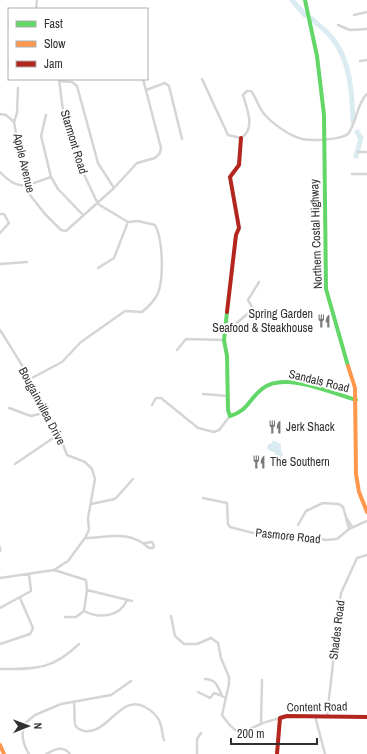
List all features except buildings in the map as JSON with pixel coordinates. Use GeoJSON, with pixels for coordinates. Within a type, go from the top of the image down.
{"type":"FeatureCollection","features":[{"type":"Feature","properties":{"kind":"street","name":"Northern Costal Highway"},"geometry":{"type":"LineString","coordinates":[[304,0],[321,82],[324,139],[326,289],[352,379],[356,400],[356,474],[359,492],[367,512]]}},
{"type":"Feature","properties":{"kind":"street"},"geometry":{"type":"LineString","coordinates":[[354,15],[367,12]]}},
{"type":"Feature","properties":{"kind":"street"},"geometry":{"type":"LineString","coordinates":[[338,25],[350,30],[367,30]]}},
{"type":"Feature","properties":{"kind":"street"},"geometry":{"type":"LineString","coordinates":[[360,61],[367,60]]}},
{"type":"Feature","properties":{"kind":"street"},"geometry":{"type":"LineString","coordinates":[[202,79],[228,136],[241,138],[247,134],[250,128],[248,112],[243,95],[246,91],[251,91],[265,116],[277,125],[302,139],[339,138],[348,134],[356,120],[360,104],[367,94]]}},
{"type":"Feature","properties":{"kind":"street"},"geometry":{"type":"LineString","coordinates":[[59,80],[72,82],[77,86],[98,163],[114,188]]}},
{"type":"Feature","properties":{"kind":"street","name":"Starmont Road"},"geometry":{"type":"LineString","coordinates":[[59,80],[64,111],[80,166],[97,202]]}},
{"type":"Feature","properties":{"kind":"street"},"geometry":{"type":"LineString","coordinates":[[46,115],[41,136],[51,177],[58,188],[83,215],[114,188],[137,163],[155,158],[160,153],[161,148],[143,80]]}},
{"type":"Feature","properties":{"kind":"street"},"geometry":{"type":"LineString","coordinates":[[146,90],[165,84],[169,86],[182,139]]}},
{"type":"Feature","properties":{"kind":"street"},"geometry":{"type":"LineString","coordinates":[[14,122],[17,113],[18,88]]}},
{"type":"Feature","properties":{"kind":"street","name":"Apple Avenue"},"geometry":{"type":"LineString","coordinates":[[0,114],[6,115],[14,122],[27,185],[30,195],[36,204],[64,232],[83,215]]}},
{"type":"Feature","properties":{"kind":"street"},"geometry":{"type":"LineString","coordinates":[[152,405],[156,398],[161,398],[198,428],[214,432],[218,430],[230,416],[228,410],[227,356],[224,340],[236,235],[239,228],[230,176],[239,165],[241,138]]}},
{"type":"Feature","properties":{"kind":"street"},"geometry":{"type":"LineString","coordinates":[[358,152],[367,152]]}},
{"type":"Feature","properties":{"kind":"street"},"geometry":{"type":"LineString","coordinates":[[0,172],[16,186],[27,185],[51,177]]}},
{"type":"Feature","properties":{"kind":"street"},"geometry":{"type":"LineString","coordinates":[[352,174],[367,174]]}},
{"type":"Feature","properties":{"kind":"street"},"geometry":{"type":"LineString","coordinates":[[30,379],[62,362],[81,342],[125,311],[142,312],[154,300],[158,293],[162,247],[159,240],[159,232],[155,225],[138,221],[128,222],[97,202]]}},
{"type":"Feature","properties":{"kind":"street"},"geometry":{"type":"LineString","coordinates":[[0,214],[4,214],[9,222],[9,225],[0,233]]}},
{"type":"Feature","properties":{"kind":"street"},"geometry":{"type":"LineString","coordinates":[[98,268],[114,258],[128,222]]}},
{"type":"Feature","properties":{"kind":"street"},"geometry":{"type":"LineString","coordinates":[[0,264],[27,262]]}},
{"type":"Feature","properties":{"kind":"street"},"geometry":{"type":"LineString","coordinates":[[225,333],[251,311],[252,307],[248,300],[259,282]]}},
{"type":"Feature","properties":{"kind":"street","name":"Bougainvillea Drive"},"geometry":{"type":"LineString","coordinates":[[0,330],[30,379],[59,434],[67,455],[85,462],[92,469],[95,485],[91,504],[89,530],[68,561],[54,570],[0,578]]}},
{"type":"Feature","properties":{"kind":"street"},"geometry":{"type":"LineString","coordinates":[[177,350],[186,339],[224,340]]}},
{"type":"Feature","properties":{"kind":"street","name":"Sandals Road"},"geometry":{"type":"LineString","coordinates":[[230,416],[241,413],[250,400],[259,391],[270,384],[278,382],[297,384],[356,400]]}},
{"type":"Feature","properties":{"kind":"street"},"geometry":{"type":"LineString","coordinates":[[203,394],[228,396]]}},
{"type":"Feature","properties":{"kind":"street"},"geometry":{"type":"LineString","coordinates":[[9,408],[31,416],[47,412]]}},
{"type":"Feature","properties":{"kind":"street"},"geometry":{"type":"LineString","coordinates":[[15,464],[59,434]]}},
{"type":"Feature","properties":{"kind":"street"},"geometry":{"type":"LineString","coordinates":[[91,504],[115,499],[133,479]]}},
{"type":"Feature","properties":{"kind":"street","name":"Pasmore Road"},"geometry":{"type":"LineString","coordinates":[[203,498],[227,503],[230,527],[265,536],[306,536],[326,540],[337,539],[348,529],[367,521]]}},
{"type":"Feature","properties":{"kind":"street"},"geometry":{"type":"LineString","coordinates":[[298,525],[306,511],[323,503],[339,504],[343,507],[348,529]]}},
{"type":"Feature","properties":{"kind":"street"},"geometry":{"type":"LineString","coordinates":[[346,517],[352,527]]}},
{"type":"Feature","properties":{"kind":"street"},"geometry":{"type":"LineString","coordinates":[[85,538],[129,536],[145,543]]}},
{"type":"Feature","properties":{"kind":"street","name":"Shades Road"},"geometry":{"type":"LineString","coordinates":[[327,716],[341,593],[357,558],[367,555]]}},
{"type":"Feature","properties":{"kind":"street"},"geometry":{"type":"LineString","coordinates":[[54,570],[86,580],[87,590],[84,611],[76,616],[65,617]]}},
{"type":"Feature","properties":{"kind":"street"},"geometry":{"type":"LineString","coordinates":[[0,608],[31,591],[29,574]]}},
{"type":"Feature","properties":{"kind":"street"},"geometry":{"type":"LineString","coordinates":[[87,590],[132,602]]}},
{"type":"Feature","properties":{"kind":"street"},"geometry":{"type":"LineString","coordinates":[[0,644],[30,634],[33,631],[20,598]]}},
{"type":"Feature","properties":{"kind":"street"},"geometry":{"type":"LineString","coordinates":[[84,611],[93,614],[114,614],[124,606],[127,600]]}},
{"type":"Feature","properties":{"kind":"street"},"geometry":{"type":"LineString","coordinates":[[172,616],[175,636],[184,644],[198,644],[211,638],[218,643],[221,658],[229,677],[229,684],[222,715],[233,729],[244,732],[261,724],[280,718]]}},
{"type":"Feature","properties":{"kind":"street"},"geometry":{"type":"LineString","coordinates":[[0,669],[45,667],[65,657],[80,644]]}},
{"type":"Feature","properties":{"kind":"street"},"geometry":{"type":"LineString","coordinates":[[205,679],[214,681],[222,696]]}},
{"type":"Feature","properties":{"kind":"street"},"geometry":{"type":"LineString","coordinates":[[261,724],[262,680]]}},
{"type":"Feature","properties":{"kind":"street"},"geometry":{"type":"LineString","coordinates":[[29,754],[22,739],[24,724],[35,715],[57,706],[74,703],[92,697],[111,695],[131,681]]}},
{"type":"Feature","properties":{"kind":"street"},"geometry":{"type":"LineString","coordinates":[[198,692],[210,698],[214,693],[226,698]]}},
{"type":"Feature","properties":{"kind":"street"},"geometry":{"type":"LineString","coordinates":[[74,703],[75,724],[79,730],[88,731],[106,724],[122,709],[130,705],[141,705],[150,710],[158,719],[164,740]]}},
{"type":"Feature","properties":{"kind":"street"},"geometry":{"type":"LineString","coordinates":[[315,716],[326,754]]}},
{"type":"Feature","properties":{"kind":"street","name":"Content Road"},"geometry":{"type":"LineString","coordinates":[[277,754],[280,718],[315,716],[367,717]]}},
{"type":"Feature","properties":{"kind":"street"},"geometry":{"type":"LineString","coordinates":[[197,754],[197,739],[201,732]]}},
{"type":"Feature","properties":{"kind":"street"},"geometry":{"type":"LineString","coordinates":[[0,745],[4,754]]}},
{"type":"Feature","properties":{"kind":"street"},"geometry":{"type":"LineString","coordinates":[[46,754],[55,749],[62,748],[70,754]]}},
{"type":"Feature","properties":{"kind":"shaded area"},"geometry":{"type":"Polygon","coordinates":[[[273,440],[281,444],[283,455],[280,459],[275,458],[275,453],[267,449],[268,444],[272,443],[273,440]]]}},
{"type":"Feature","properties":{"kind":"waterway"},"geometry":{"type":"LineString","coordinates":[[292,0],[305,15]]}},
{"type":"Feature","properties":{"kind":"waterway"},"geometry":{"type":"LineString","coordinates":[[312,19],[330,35],[338,47],[347,67],[351,89],[353,122]]}},
{"type":"Feature","properties":{"kind":"waterway"},"geometry":{"type":"LineString","coordinates":[[356,156],[361,138],[357,132]]}},
{"type":"Feature","properties":{"kind":"traffic: fast"},"geometry":{"type":"LineString","coordinates":[[305,0],[317,56],[324,115],[326,289],[348,366]]}},
{"type":"Feature","properties":{"kind":"traffic: fast"},"geometry":{"type":"LineString","coordinates":[[227,312],[224,340],[227,356],[228,410],[230,416],[241,411],[262,389],[271,384],[282,382],[308,385],[356,400]]}},
{"type":"Feature","properties":{"kind":"traffic: slow"},"geometry":{"type":"LineString","coordinates":[[348,366],[355,388],[356,474],[359,492],[367,512]]}},
{"type":"Feature","properties":{"kind":"traffic: slow"},"geometry":{"type":"LineString","coordinates":[[0,745],[4,754]]}},
{"type":"Feature","properties":{"kind":"traffic: jam"},"geometry":{"type":"LineString","coordinates":[[227,312],[236,235],[239,228],[230,177],[239,165],[241,138]]}},
{"type":"Feature","properties":{"kind":"traffic: jam"},"geometry":{"type":"LineString","coordinates":[[277,754],[280,718],[287,716],[367,717]]}},
{"type":"Feature","properties":{"kind":"place","name":"Spring Garden Seafood & Steakhouse"},"geometry":{"type":"Point","coordinates":[324,321]}},
{"type":"Feature","properties":{"kind":"place","name":"Jerk Shack"},"geometry":{"type":"Point","coordinates":[275,427]}},
{"type":"Feature","properties":{"kind":"place","name":"The Southern"},"geometry":{"type":"Point","coordinates":[259,462]}}]}
